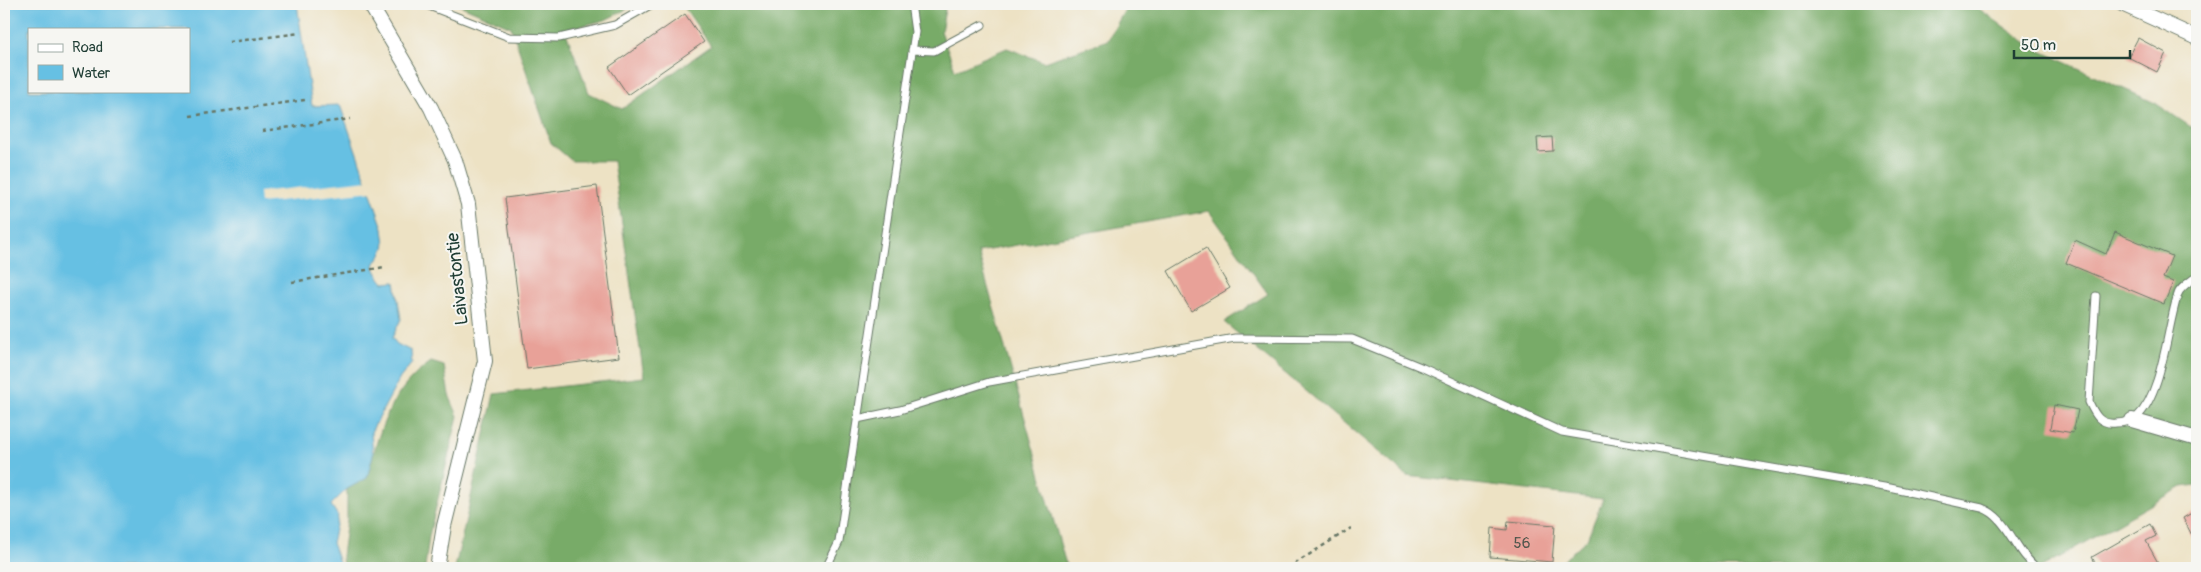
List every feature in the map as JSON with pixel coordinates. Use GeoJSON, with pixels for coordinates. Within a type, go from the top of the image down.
{"type":"FeatureCollection","features":[{"type":"Feature","properties":{"kind":"street"},"geometry":{"type":"LineString","coordinates":[[2122,4],[2197,38]]}},
{"type":"Feature","properties":{"kind":"street","name":"Laivastontie"},"geometry":{"type":"LineString","coordinates":[[376,5],[431,108],[455,160],[468,204],[485,361],[444,526],[437,568]]}},
{"type":"Feature","properties":{"kind":"street"},"geometry":{"type":"LineString","coordinates":[[2132,420],[2197,439]]}},
{"type":"Feature","properties":{"kind":"lane"},"geometry":{"type":"LineString","coordinates":[[424,4],[509,37],[559,38],[615,25],[652,4]]}},
{"type":"Feature","properties":{"kind":"lane"},"geometry":{"type":"LineString","coordinates":[[826,568],[839,542],[915,32],[912,4]]}},
{"type":"Feature","properties":{"kind":"lane"},"geometry":{"type":"LineString","coordinates":[[912,50],[934,51],[982,25]]}},
{"type":"Feature","properties":{"kind":"lane"},"geometry":{"type":"LineString","coordinates":[[2096,296],[2089,402],[2096,417],[2107,424],[2132,420],[2137,418],[2149,400],[2163,361],[2179,292],[2197,276]]}},
{"type":"Feature","properties":{"kind":"lane"},"geometry":{"type":"LineString","coordinates":[[857,419],[900,410],[989,382],[1235,338],[1352,339],[1423,368],[1562,432],[1881,486],[1991,511],[2023,555],[2037,568]]}},
{"type":"Feature","properties":{"kind":"path"},"geometry":{"type":"LineString","coordinates":[[228,42],[300,33]]}},
{"type":"Feature","properties":{"kind":"path"},"geometry":{"type":"LineString","coordinates":[[190,116],[305,100]]}},
{"type":"Feature","properties":{"kind":"path"},"geometry":{"type":"LineString","coordinates":[[262,131],[350,119]]}},
{"type":"Feature","properties":{"kind":"path"},"geometry":{"type":"LineString","coordinates":[[292,282],[385,267]]}},
{"type":"Feature","properties":{"kind":"path"},"geometry":{"type":"LineString","coordinates":[[1288,568],[1351,528]]}},
{"type":"Feature","properties":{"kind":"green space"},"geometry":{"type":"Polygon","coordinates":[[[457,4],[637,4],[605,20],[565,30],[589,93],[622,109],[711,46],[682,4],[946,4],[941,31],[955,70],[1007,48],[1044,62],[1108,40],[1128,4],[1972,4],[2034,48],[2155,103],[2197,131],[2197,485],[2182,487],[2040,568],[1558,568],[1587,539],[1603,499],[1407,476],[1224,322],[1268,294],[1209,211],[978,252],[1067,568],[455,568],[494,394],[644,377],[613,161],[572,161],[551,143],[511,27],[457,4]]]}},
{"type":"Feature","properties":{"kind":"green space"},"geometry":{"type":"Polygon","coordinates":[[[431,362],[444,366],[449,395],[458,416],[429,536],[425,568],[343,568],[342,556],[347,519],[347,489],[367,478],[376,444],[388,413],[405,385],[431,362]]]}},
{"type":"Feature","properties":{"kind":"water"},"geometry":{"type":"Polygon","coordinates":[[[4,4],[297,4],[312,106],[340,105],[383,228],[385,246],[374,267],[384,283],[395,282],[401,319],[392,338],[397,344],[411,351],[412,363],[400,378],[371,432],[373,455],[367,478],[347,489],[331,505],[338,516],[332,543],[341,568],[4,568],[4,4]]]}},
{"type":"Feature","properties":{"kind":"pier"},"geometry":{"type":"Polygon","coordinates":[[[369,180],[373,191],[260,203],[259,192],[369,180]]]}},
{"type":"Feature","properties":{"kind":"building"},"geometry":{"type":"Polygon","coordinates":[[[685,14],[704,42],[628,95],[609,67],[685,14]]]}},
{"type":"Feature","properties":{"kind":"building"},"geometry":{"type":"Polygon","coordinates":[[[2138,38],[2166,53],[2157,72],[2128,57],[2138,38]]]}},
{"type":"Feature","properties":{"kind":"building"},"geometry":{"type":"Polygon","coordinates":[[[1552,137],[1553,151],[1538,152],[1537,138],[1552,137]]]}},
{"type":"Feature","properties":{"kind":"building"},"geometry":{"type":"Polygon","coordinates":[[[597,186],[619,357],[527,369],[505,198],[597,186]]]}},
{"type":"Feature","properties":{"kind":"building"},"geometry":{"type":"Polygon","coordinates":[[[2115,232],[2172,256],[2163,278],[2173,282],[2164,304],[2066,263],[2075,240],[2106,254],[2115,232]]]}},
{"type":"Feature","properties":{"kind":"building"},"geometry":{"type":"Polygon","coordinates":[[[1206,248],[1230,288],[1191,311],[1168,271],[1206,248]]]}},
{"type":"Feature","properties":{"kind":"building"},"geometry":{"type":"Polygon","coordinates":[[[2054,405],[2078,410],[2073,433],[2050,429],[2054,405]]]}},
{"type":"Feature","properties":{"kind":"building"},"geometry":{"type":"Polygon","coordinates":[[[2197,510],[2197,545],[2183,518],[2197,510]]]}},
{"type":"Feature","properties":{"kind":"building"},"geometry":{"type":"Polygon","coordinates":[[[1508,521],[1555,525],[1552,562],[1490,557],[1492,528],[1507,530],[1508,521]]]}},
{"type":"Feature","properties":{"kind":"building"},"geometry":{"type":"Polygon","coordinates":[[[2150,524],[2156,536],[2146,541],[2161,568],[2098,568],[2092,557],[2150,524]]]}}]}
